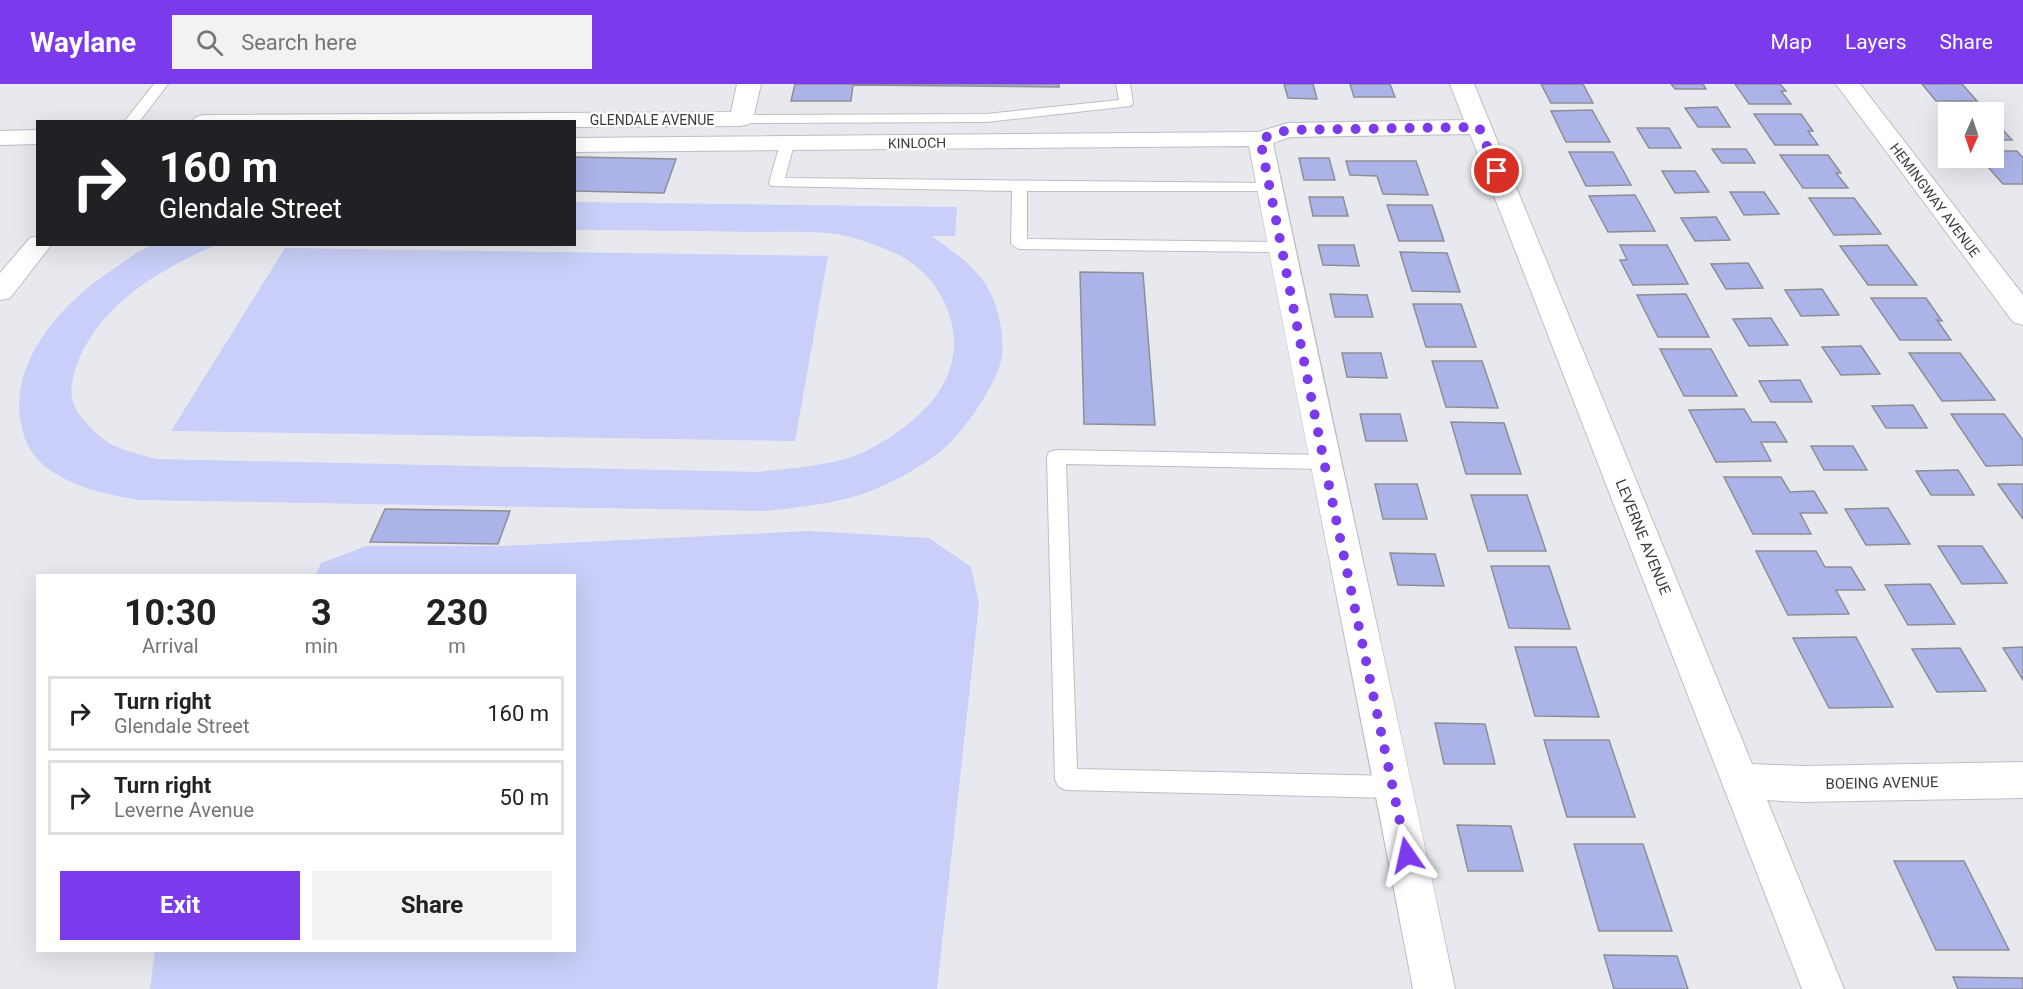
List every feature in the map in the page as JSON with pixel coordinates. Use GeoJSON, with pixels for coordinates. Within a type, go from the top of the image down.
{"type":"FeatureCollection","features":[{"type":"Feature","properties":{"kind":"street"},"geometry":{"type":"LineString","coordinates":[[741,119],[749,84]]}},
{"type":"Feature","properties":{"kind":"street","name":"LEVERNE AVENUE"},"geometry":{"type":"LineString","coordinates":[[1462,84],[1823,989]]}},
{"type":"Feature","properties":{"kind":"street","name":"HEMINGWAY AVENUE"},"geometry":{"type":"LineString","coordinates":[[1848,84],[2023,315]]}},
{"type":"Feature","properties":{"kind":"street","name":"GLENDALE AVENUE"},"geometry":{"type":"LineString","coordinates":[[562,120],[741,119]]}},
{"type":"Feature","properties":{"kind":"street","name":"KINLOCH"},"geometry":{"type":"LineString","coordinates":[[576,145],[1260,139],[1288,130],[1479,127]]}},
{"type":"Feature","properties":{"kind":"street"},"geometry":{"type":"LineString","coordinates":[[0,138],[36,138]]}},
{"type":"Feature","properties":{"kind":"street"},"geometry":{"type":"LineString","coordinates":[[1260,139],[1324,462],[1394,787],[1434,989]]}},
{"type":"Feature","properties":{"kind":"street"},"geometry":{"type":"LineString","coordinates":[[0,291],[37,246]]}},
{"type":"Feature","properties":{"kind":"street","name":"BOEING AVENUE"},"geometry":{"type":"LineString","coordinates":[[1740,781],[1801,784],[2023,780]]}},
{"type":"Feature","properties":{"kind":"lane"},"geometry":{"type":"LineString","coordinates":[[133,120],[161,84]]}},
{"type":"Feature","properties":{"kind":"lane"},"geometry":{"type":"LineString","coordinates":[[741,119],[986,118],[1126,103],[1123,84]]}},
{"type":"Feature","properties":{"kind":"lane"},"geometry":{"type":"LineString","coordinates":[[787,144],[776,183],[1269,188]]}},
{"type":"Feature","properties":{"kind":"lane"},"geometry":{"type":"LineString","coordinates":[[1020,186],[1019,244],[1281,246]]}},
{"type":"Feature","properties":{"kind":"lane"},"geometry":{"type":"LineString","coordinates":[[1324,462],[1056,457],[1066,779],[1394,787]]}},
{"type":"Feature","properties":{"kind":"shaded area"},"geometry":{"type":"Polygon","coordinates":[[[576,202],[957,207],[955,236],[931,236],[956,254],[985,283],[996,307],[1000,323],[1002,355],[995,378],[979,406],[950,443],[914,469],[883,486],[862,494],[815,505],[768,511],[139,500],[100,492],[76,484],[53,472],[34,455],[21,424],[19,402],[22,381],[29,360],[53,322],[85,290],[136,253],[151,246],[214,246],[173,266],[133,292],[99,326],[86,345],[72,381],[72,400],[77,412],[86,422],[98,434],[117,447],[156,459],[757,472],[797,468],[852,457],[895,434],[931,402],[947,377],[954,343],[948,309],[940,294],[917,267],[871,243],[852,237],[825,233],[576,230],[576,202]]]}},
{"type":"Feature","properties":{"kind":"shaded area"},"geometry":{"type":"Polygon","coordinates":[[[285,248],[828,256],[795,441],[171,431],[285,248]]]}},
{"type":"Feature","properties":{"kind":"shaded area"},"geometry":{"type":"Polygon","coordinates":[[[809,531],[929,538],[971,567],[979,604],[937,989],[150,989],[155,952],[576,952],[576,574],[316,574],[321,563],[366,546],[502,546],[809,531]]]}},
{"type":"Feature","properties":{"kind":"building"},"geometry":{"type":"Polygon","coordinates":[[[795,84],[1059,84],[1059,87],[853,85],[851,101],[791,101],[795,84]]]}},
{"type":"Feature","properties":{"kind":"building"},"geometry":{"type":"Polygon","coordinates":[[[1284,84],[1313,84],[1317,99],[1288,98],[1284,84]]]}},
{"type":"Feature","properties":{"kind":"building"},"geometry":{"type":"Polygon","coordinates":[[[1350,84],[1390,84],[1395,97],[1354,97],[1350,84]]]}},
{"type":"Feature","properties":{"kind":"building"},"geometry":{"type":"Polygon","coordinates":[[[1541,84],[1583,84],[1593,103],[1551,103],[1541,84]]]}},
{"type":"Feature","properties":{"kind":"building"},"geometry":{"type":"Polygon","coordinates":[[[1671,84],[1703,84],[1706,89],[1675,89],[1671,84]]]}},
{"type":"Feature","properties":{"kind":"building"},"geometry":{"type":"Polygon","coordinates":[[[1735,84],[1780,84],[1786,91],[1781,91],[1791,104],[1749,104],[1735,84]]]}},
{"type":"Feature","properties":{"kind":"building"},"geometry":{"type":"Polygon","coordinates":[[[1922,84],[1962,84],[1977,101],[1936,101],[1922,84]]]}},
{"type":"Feature","properties":{"kind":"building"},"geometry":{"type":"Polygon","coordinates":[[[1717,107],[1730,127],[1698,127],[1685,108],[1717,107]]]}},
{"type":"Feature","properties":{"kind":"building"},"geometry":{"type":"Polygon","coordinates":[[[1592,110],[1610,142],[1566,142],[1551,111],[1592,110]]]}},
{"type":"Feature","properties":{"kind":"building"},"geometry":{"type":"Polygon","coordinates":[[[1754,114],[1801,114],[1813,131],[1808,131],[1818,145],[1775,145],[1754,114]]]}},
{"type":"Feature","properties":{"kind":"building"},"geometry":{"type":"Polygon","coordinates":[[[1637,128],[1669,128],[1681,148],[1649,148],[1637,128]]]}},
{"type":"Feature","properties":{"kind":"building"},"geometry":{"type":"Polygon","coordinates":[[[2004,131],[2012,140],[2004,140],[2004,131]]]}},
{"type":"Feature","properties":{"kind":"building"},"geometry":{"type":"Polygon","coordinates":[[[1712,149],[1746,149],[1755,163],[1722,163],[1712,149]]]}},
{"type":"Feature","properties":{"kind":"building"},"geometry":{"type":"Polygon","coordinates":[[[2004,151],[2017,151],[2023,158],[2023,184],[2003,184],[1989,168],[2004,168],[2004,151]]]}},
{"type":"Feature","properties":{"kind":"building"},"geometry":{"type":"Polygon","coordinates":[[[1569,152],[1613,152],[1631,185],[1586,186],[1569,152]]]}},
{"type":"Feature","properties":{"kind":"building"},"geometry":{"type":"Polygon","coordinates":[[[1780,155],[1828,155],[1841,173],[1836,173],[1848,188],[1803,188],[1780,155]]]}},
{"type":"Feature","properties":{"kind":"building"},"geometry":{"type":"Polygon","coordinates":[[[576,157],[676,159],[664,193],[576,191],[576,157]]]}},
{"type":"Feature","properties":{"kind":"building"},"geometry":{"type":"Polygon","coordinates":[[[1299,158],[1329,158],[1335,180],[1304,180],[1299,158]]]}},
{"type":"Feature","properties":{"kind":"building"},"geometry":{"type":"Polygon","coordinates":[[[1346,161],[1416,161],[1428,195],[1383,194],[1377,176],[1350,175],[1346,161]]]}},
{"type":"Feature","properties":{"kind":"building"},"geometry":{"type":"Polygon","coordinates":[[[1662,171],[1695,171],[1709,192],[1675,193],[1662,171]]]}},
{"type":"Feature","properties":{"kind":"building"},"geometry":{"type":"Polygon","coordinates":[[[1730,192],[1764,192],[1779,214],[1744,215],[1730,192]]]}},
{"type":"Feature","properties":{"kind":"building"},"geometry":{"type":"Polygon","coordinates":[[[1635,195],[1655,231],[1608,232],[1589,196],[1635,195]]]}},
{"type":"Feature","properties":{"kind":"building"},"geometry":{"type":"Polygon","coordinates":[[[1309,197],[1343,197],[1348,216],[1313,216],[1309,197]]]}},
{"type":"Feature","properties":{"kind":"building"},"geometry":{"type":"Polygon","coordinates":[[[1809,198],[1854,198],[1881,234],[1834,235],[1809,198]]]}},
{"type":"Feature","properties":{"kind":"building"},"geometry":{"type":"Polygon","coordinates":[[[1387,205],[1432,205],[1444,241],[1399,241],[1387,205]]]}},
{"type":"Feature","properties":{"kind":"building"},"geometry":{"type":"Polygon","coordinates":[[[1716,217],[1730,240],[1695,241],[1681,218],[1716,217]]]}},
{"type":"Feature","properties":{"kind":"building"},"geometry":{"type":"Polygon","coordinates":[[[1318,245],[1354,245],[1359,266],[1323,265],[1318,245]]]}},
{"type":"Feature","properties":{"kind":"building"},"geometry":{"type":"Polygon","coordinates":[[[1620,245],[1667,245],[1688,284],[1633,285],[1620,260],[1627,260],[1620,245]]]}},
{"type":"Feature","properties":{"kind":"building"},"geometry":{"type":"Polygon","coordinates":[[[1887,245],[1917,285],[1868,285],[1840,246],[1887,245]]]}},
{"type":"Feature","properties":{"kind":"building"},"geometry":{"type":"Polygon","coordinates":[[[1400,252],[1447,253],[1460,292],[1412,291],[1400,252]]]}},
{"type":"Feature","properties":{"kind":"building"},"geometry":{"type":"Polygon","coordinates":[[[1748,263],[1763,288],[1726,289],[1711,264],[1748,263]]]}},
{"type":"Feature","properties":{"kind":"building"},"geometry":{"type":"Polygon","coordinates":[[[1080,272],[1143,273],[1155,425],[1084,424],[1080,272]]]}},
{"type":"Feature","properties":{"kind":"building"},"geometry":{"type":"Polygon","coordinates":[[[1822,289],[1839,315],[1801,316],[1785,290],[1822,289]]]}},
{"type":"Feature","properties":{"kind":"building"},"geometry":{"type":"Polygon","coordinates":[[[1330,294],[1367,295],[1373,317],[1335,317],[1330,294]]]}},
{"type":"Feature","properties":{"kind":"building"},"geometry":{"type":"Polygon","coordinates":[[[1686,294],[1709,337],[1658,337],[1637,295],[1686,294]]]}},
{"type":"Feature","properties":{"kind":"building"},"geometry":{"type":"Polygon","coordinates":[[[1871,298],[1926,298],[1942,321],[1937,320],[1951,340],[1900,340],[1871,298]]]}},
{"type":"Feature","properties":{"kind":"building"},"geometry":{"type":"Polygon","coordinates":[[[1413,304],[1461,304],[1476,347],[1426,347],[1413,304]]]}},
{"type":"Feature","properties":{"kind":"building"},"geometry":{"type":"Polygon","coordinates":[[[1771,318],[1788,345],[1749,346],[1733,319],[1771,318]]]}},
{"type":"Feature","properties":{"kind":"building"},"geometry":{"type":"Polygon","coordinates":[[[1861,346],[1880,374],[1841,375],[1822,347],[1861,346]]]}},
{"type":"Feature","properties":{"kind":"building"},"geometry":{"type":"Polygon","coordinates":[[[1660,349],[1711,349],[1737,396],[1684,396],[1660,349]]]}},
{"type":"Feature","properties":{"kind":"building"},"geometry":{"type":"Polygon","coordinates":[[[1342,353],[1381,353],[1387,378],[1347,377],[1342,353]]]}},
{"type":"Feature","properties":{"kind":"building"},"geometry":{"type":"Polygon","coordinates":[[[1909,353],[1960,353],[1995,400],[1942,401],[1909,353]]]}},
{"type":"Feature","properties":{"kind":"building"},"geometry":{"type":"Polygon","coordinates":[[[1432,361],[1482,361],[1498,408],[1446,407],[1432,361]]]}},
{"type":"Feature","properties":{"kind":"building"},"geometry":{"type":"Polygon","coordinates":[[[1800,380],[1812,402],[1771,402],[1759,381],[1800,380]]]}},
{"type":"Feature","properties":{"kind":"building"},"geometry":{"type":"Polygon","coordinates":[[[1913,405],[1927,428],[1886,428],[1872,406],[1913,405]]]}},
{"type":"Feature","properties":{"kind":"building"},"geometry":{"type":"Polygon","coordinates":[[[1744,409],[1752,422],[1775,422],[1787,442],[1761,442],[1771,461],[1716,462],[1689,410],[1744,409]]]}},
{"type":"Feature","properties":{"kind":"building"},"geometry":{"type":"Polygon","coordinates":[[[1360,414],[1400,414],[1407,441],[1366,441],[1360,414]]]}},
{"type":"Feature","properties":{"kind":"building"},"geometry":{"type":"Polygon","coordinates":[[[1951,414],[2004,414],[2023,440],[2023,465],[1986,466],[1951,414]]]}},
{"type":"Feature","properties":{"kind":"building"},"geometry":{"type":"Polygon","coordinates":[[[1451,422],[1504,423],[1521,474],[1466,474],[1451,422]]]}},
{"type":"Feature","properties":{"kind":"building"},"geometry":{"type":"Polygon","coordinates":[[[1811,446],[1853,446],[1867,470],[1824,470],[1811,446]]]}},
{"type":"Feature","properties":{"kind":"building"},"geometry":{"type":"Polygon","coordinates":[[[1958,470],[1974,495],[1931,495],[1916,471],[1958,470]]]}},
{"type":"Feature","properties":{"kind":"building"},"geometry":{"type":"Polygon","coordinates":[[[1724,477],[1781,477],[1790,492],[1814,491],[1827,513],[1800,513],[1811,534],[1753,534],[1724,477]]]}},
{"type":"Feature","properties":{"kind":"building"},"geometry":{"type":"Polygon","coordinates":[[[1375,484],[1417,484],[1427,519],[1383,519],[1375,484]]]}},
{"type":"Feature","properties":{"kind":"building"},"geometry":{"type":"Polygon","coordinates":[[[1998,484],[2023,484],[2023,519],[1998,484]]]}},
{"type":"Feature","properties":{"kind":"building"},"geometry":{"type":"Polygon","coordinates":[[[1471,495],[1527,495],[1546,551],[1488,551],[1471,495]]]}},
{"type":"Feature","properties":{"kind":"building"},"geometry":{"type":"Polygon","coordinates":[[[1888,508],[1910,544],[1866,545],[1845,509],[1888,508]]]}},
{"type":"Feature","properties":{"kind":"building"},"geometry":{"type":"Polygon","coordinates":[[[385,509],[510,511],[498,544],[370,542],[385,509]]]}},
{"type":"Feature","properties":{"kind":"building"},"geometry":{"type":"Polygon","coordinates":[[[1938,546],[1982,546],[2007,583],[1962,584],[1938,546]]]}},
{"type":"Feature","properties":{"kind":"building"},"geometry":{"type":"Polygon","coordinates":[[[1756,551],[1816,551],[1825,567],[1851,567],[1865,590],[1836,590],[1849,614],[1788,615],[1756,551]]]}},
{"type":"Feature","properties":{"kind":"building"},"geometry":{"type":"Polygon","coordinates":[[[1390,553],[1435,554],[1444,586],[1398,585],[1390,553]]]}},
{"type":"Feature","properties":{"kind":"building"},"geometry":{"type":"Polygon","coordinates":[[[1491,566],[1549,566],[1570,629],[1509,628],[1491,566]]]}},
{"type":"Feature","properties":{"kind":"building"},"geometry":{"type":"Polygon","coordinates":[[[1930,584],[1955,624],[1908,625],[1885,585],[1930,584]]]}},
{"type":"Feature","properties":{"kind":"building"},"geometry":{"type":"Polygon","coordinates":[[[1856,637],[1893,707],[1829,708],[1793,638],[1856,637]]]}},
{"type":"Feature","properties":{"kind":"building"},"geometry":{"type":"Polygon","coordinates":[[[1515,647],[1576,647],[1599,717],[1535,716],[1515,647]]]}},
{"type":"Feature","properties":{"kind":"building"},"geometry":{"type":"Polygon","coordinates":[[[2023,647],[2023,680],[2003,648],[2023,647]]]}},
{"type":"Feature","properties":{"kind":"building"},"geometry":{"type":"Polygon","coordinates":[[[1960,648],[1986,691],[1937,692],[1912,649],[1960,648]]]}},
{"type":"Feature","properties":{"kind":"building"},"geometry":{"type":"Polygon","coordinates":[[[1435,723],[1485,724],[1495,764],[1444,764],[1435,723]]]}},
{"type":"Feature","properties":{"kind":"building"},"geometry":{"type":"Polygon","coordinates":[[[1544,740],[1609,740],[1635,817],[1567,817],[1544,740]]]}},
{"type":"Feature","properties":{"kind":"building"},"geometry":{"type":"Polygon","coordinates":[[[1457,825],[1511,826],[1523,871],[1468,871],[1457,825]]]}},
{"type":"Feature","properties":{"kind":"building"},"geometry":{"type":"Polygon","coordinates":[[[1574,844],[1643,844],[1672,931],[1599,931],[1574,844]]]}},
{"type":"Feature","properties":{"kind":"building"},"geometry":{"type":"Polygon","coordinates":[[[1894,861],[1964,861],[2009,950],[1936,950],[1894,861]]]}},
{"type":"Feature","properties":{"kind":"building"},"geometry":{"type":"Polygon","coordinates":[[[1604,955],[1677,956],[1688,989],[1614,989],[1604,955]]]}},
{"type":"Feature","properties":{"kind":"building"},"geometry":{"type":"Polygon","coordinates":[[[1953,977],[2023,978],[2023,989],[1958,989],[1953,977]]]}},
{"type":"Feature","properties":{"kind":"route"},"geometry":{"type":"LineString","coordinates":[[1407,855],[1324,462],[1260,139],[1288,130],[1479,127],[1497,171]]}}]}
